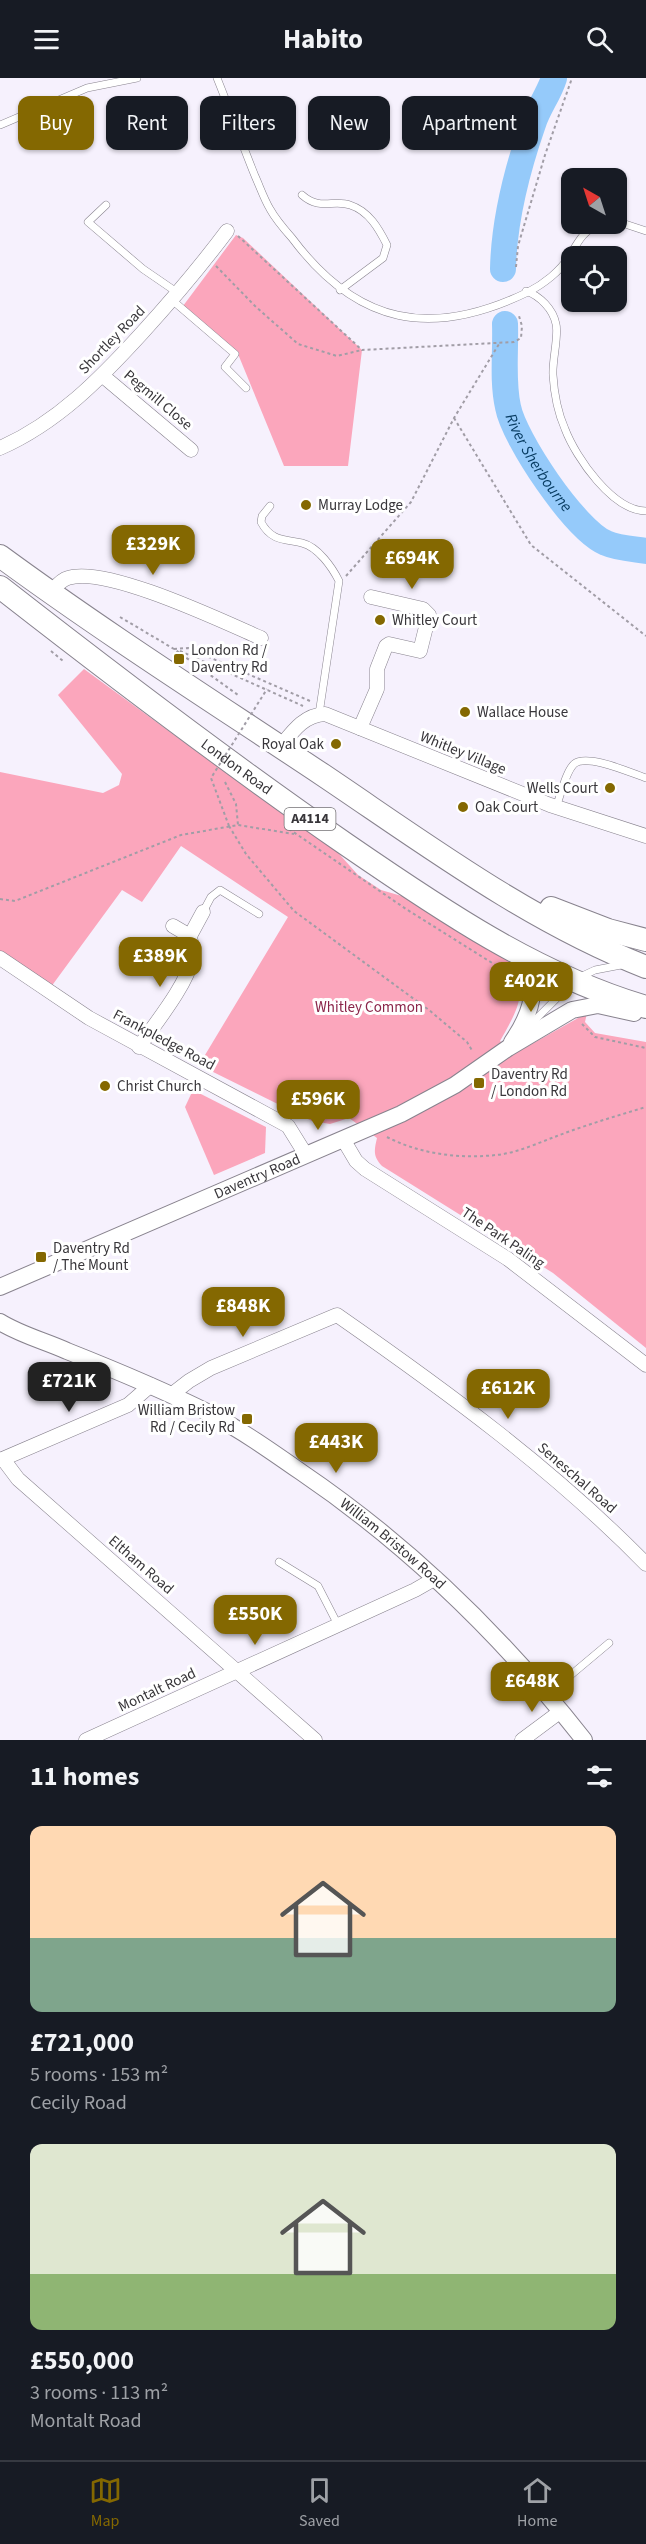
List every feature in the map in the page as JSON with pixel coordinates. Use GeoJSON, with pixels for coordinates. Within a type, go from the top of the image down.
{"type":"FeatureCollection","features":[{"type":"Feature","properties":{"kind":"highway","name":"A4114"},"geometry":{"type":"LineString","coordinates":[[0,556],[50,593],[484,884],[597,947],[646,967]]}},
{"type":"Feature","properties":{"kind":"highway","name":"London Road"},"geometry":{"type":"LineString","coordinates":[[0,587],[138,695],[263,787],[413,891],[515,951],[612,996],[646,1006]]}},
{"type":"Feature","properties":{"kind":"highway","name":"A4114"},"geometry":{"type":"LineString","coordinates":[[484,884],[608,930],[643,940]]}},
{"type":"Feature","properties":{"kind":"street","name":"Shortley Road"},"geometry":{"type":"LineString","coordinates":[[0,448],[19,440],[55,417],[103,376],[175,297],[227,231]]}},
{"type":"Feature","properties":{"kind":"street","name":"Pegmill Close"},"geometry":{"type":"LineString","coordinates":[[103,376],[191,450]]}},
{"type":"Feature","properties":{"kind":"street"},"geometry":{"type":"LineString","coordinates":[[50,593],[63,580],[84,576],[132,585],[261,638]]}},
{"type":"Feature","properties":{"kind":"street"},"geometry":{"type":"LineString","coordinates":[[360,728],[377,689],[377,669],[386,646],[420,651],[429,615],[423,609],[371,597]]}},
{"type":"Feature","properties":{"kind":"street"},"geometry":{"type":"LineString","coordinates":[[280,747],[299,724],[320,710]]}},
{"type":"Feature","properties":{"kind":"street","name":"Whitley Village"},"geometry":{"type":"LineString","coordinates":[[320,710],[556,807],[646,836]]}},
{"type":"Feature","properties":{"kind":"street"},"geometry":{"type":"LineString","coordinates":[[139,1047],[168,1006],[191,963],[193,953],[190,936],[203,912]]}},
{"type":"Feature","properties":{"kind":"street"},"geometry":{"type":"LineString","coordinates":[[172,926],[190,936]]}},
{"type":"Feature","properties":{"kind":"street","name":"Daventry Road"},"geometry":{"type":"LineString","coordinates":[[508,1048],[526,1018],[533,992],[531,974],[515,951]]}},
{"type":"Feature","properties":{"kind":"street","name":"Frankpledge Road"},"geometry":{"type":"LineString","coordinates":[[0,958],[89,1018],[288,1126],[306,1155]]}},
{"type":"Feature","properties":{"kind":"street","name":"Daventry Road"},"geometry":{"type":"LineString","coordinates":[[0,1287],[373,1126],[437,1095],[483,1067],[508,1048],[572,1010],[598,1005],[646,1016]]}},
{"type":"Feature","properties":{"kind":"street","name":"The Park Paling"},"geometry":{"type":"LineString","coordinates":[[343,1139],[356,1161],[365,1169],[508,1259],[646,1365]]}},
{"type":"Feature","properties":{"kind":"street","name":"Seneschal Road"},"geometry":{"type":"LineString","coordinates":[[171,1395],[211,1368],[337,1315],[440,1387],[527,1455],[587,1506],[646,1564]]}},
{"type":"Feature","properties":{"kind":"street","name":"William Bristow Road"},"geometry":{"type":"LineString","coordinates":[[0,1322],[151,1385],[212,1415],[328,1490],[381,1530],[473,1613],[584,1740]]}},
{"type":"Feature","properties":{"kind":"street"},"geometry":{"type":"LineString","coordinates":[[1,1460],[128,1405],[151,1385]]}},
{"type":"Feature","properties":{"kind":"street","name":"Eltham Road"},"geometry":{"type":"LineString","coordinates":[[1,1460],[18,1479],[315,1740]]}},
{"type":"Feature","properties":{"kind":"street","name":"Montalt Road"},"geometry":{"type":"LineString","coordinates":[[86,1740],[436,1578]]}},
{"type":"Feature","properties":{"kind":"street"},"geometry":{"type":"LineString","coordinates":[[522,1740],[561,1711]]}},
{"type":"Feature","properties":{"kind":"lane"},"geometry":{"type":"LineString","coordinates":[[0,125],[87,88],[137,78]]}},
{"type":"Feature","properties":{"kind":"lane"},"geometry":{"type":"LineString","coordinates":[[217,78],[270,209],[305,256],[340,290],[383,313],[413,319],[444,319],[481,309],[527,291],[549,278],[569,257],[583,234]]}},
{"type":"Feature","properties":{"kind":"lane"},"geometry":{"type":"LineString","coordinates":[[302,195],[309,201],[328,206],[349,204],[367,215],[380,229],[387,245],[383,258],[340,290]]}},
{"type":"Feature","properties":{"kind":"lane"},"geometry":{"type":"LineString","coordinates":[[106,205],[88,222],[175,297],[235,354],[225,367],[246,388]]}},
{"type":"Feature","properties":{"kind":"lane"},"geometry":{"type":"LineString","coordinates":[[627,225],[646,231]]}},
{"type":"Feature","properties":{"kind":"lane"},"geometry":{"type":"LineString","coordinates":[[527,291],[536,294],[548,307],[557,325],[553,375],[565,429],[593,475],[617,500],[635,511],[646,511]]}},
{"type":"Feature","properties":{"kind":"lane"},"geometry":{"type":"LineString","coordinates":[[270,506],[262,516],[263,527],[283,541],[303,543],[312,548],[339,581],[320,710]]}},
{"type":"Feature","properties":{"kind":"lane"},"geometry":{"type":"LineString","coordinates":[[556,807],[569,772],[577,762],[583,760],[606,764],[646,778]]}},
{"type":"Feature","properties":{"kind":"lane"},"geometry":{"type":"LineString","coordinates":[[203,912],[211,897],[220,890],[259,914]]}},
{"type":"Feature","properties":{"kind":"lane"},"geometry":{"type":"LineString","coordinates":[[508,1048],[575,980],[595,970],[614,965],[631,964],[646,967]]}},
{"type":"Feature","properties":{"kind":"lane"},"geometry":{"type":"LineString","coordinates":[[279,1562],[318,1586],[338,1625]]}},
{"type":"Feature","properties":{"kind":"lane"},"geometry":{"type":"LineString","coordinates":[[547,1695],[609,1643]]}},
{"type":"Feature","properties":{"kind":"path"},"geometry":{"type":"LineString","coordinates":[[516,267],[518,246],[545,155],[572,78]]}},
{"type":"Feature","properties":{"kind":"path"},"geometry":{"type":"LineString","coordinates":[[227,231],[243,238],[362,350]]}},
{"type":"Feature","properties":{"kind":"path"},"geometry":{"type":"LineString","coordinates":[[206,259],[221,270],[255,306],[298,344],[337,356],[362,350],[514,342],[521,338],[522,326],[519,316]]}},
{"type":"Feature","properties":{"kind":"path"},"geometry":{"type":"LineString","coordinates":[[339,581],[349,574],[411,501],[454,418],[499,344]]}},
{"type":"Feature","properties":{"kind":"path"},"geometry":{"type":"LineString","coordinates":[[454,418],[531,545],[646,636]]}},
{"type":"Feature","properties":{"kind":"path"},"geometry":{"type":"LineString","coordinates":[[113,612],[174,649],[246,701]]}},
{"type":"Feature","properties":{"kind":"path"},"geometry":{"type":"LineString","coordinates":[[174,649],[188,648],[320,710]]}},
{"type":"Feature","properties":{"kind":"path"},"geometry":{"type":"LineString","coordinates":[[174,649],[287,697]]}},
{"type":"Feature","properties":{"kind":"path"},"geometry":{"type":"LineString","coordinates":[[267,689],[211,778],[234,838],[294,911],[429,1010],[467,1042],[483,1067]]}},
{"type":"Feature","properties":{"kind":"path"},"geometry":{"type":"LineString","coordinates":[[224,778],[236,804],[238,825]]}},
{"type":"Feature","properties":{"kind":"path"},"geometry":{"type":"LineString","coordinates":[[0,899],[15,901],[181,835],[238,825],[297,835]]}},
{"type":"Feature","properties":{"kind":"path"},"geometry":{"type":"LineString","coordinates":[[572,1010],[589,1034],[646,1048]]}},
{"type":"Feature","properties":{"kind":"path"},"geometry":{"type":"LineString","coordinates":[[373,1126],[388,1138],[416,1150],[462,1156],[497,1155],[529,1147],[646,1107]]}},
{"type":"Feature","properties":{"kind":"green space"},"geometry":{"type":"Polygon","coordinates":[[[236,235],[243,238],[362,350],[348,466],[284,466],[238,354],[183,306],[236,235]]]}},
{"type":"Feature","properties":{"kind":"green space","name":"Whitley Common"},"geometry":{"type":"Polygon","coordinates":[[[84,669],[259,797],[333,847],[358,875],[381,890],[412,899],[510,962],[516,973],[520,993],[515,1012],[500,1041],[514,1054],[587,1013],[585,1022],[595,1033],[646,1042],[646,1348],[553,1273],[382,1166],[375,1153],[377,1138],[349,1118],[330,1124],[312,1121],[199,1065],[288,917],[181,846],[142,902],[122,890],[48,991],[0,958],[0,772],[103,793],[119,785],[122,774],[58,695],[84,669]]]}},
{"type":"Feature","properties":{"kind":"green space"},"geometry":{"type":"Polygon","coordinates":[[[193,1090],[266,1127],[265,1153],[214,1175],[185,1107],[193,1090]]]}},
{"type":"Feature","properties":{"kind":"waterway","name":"River Sherbourne"},"geometry":{"type":"LineString","coordinates":[[503,269],[506,232],[517,177],[535,118],[554,78]]}},
{"type":"Feature","properties":{"kind":"waterway","name":"River Sherbourne"},"geometry":{"type":"LineString","coordinates":[[505,324],[505,376],[508,407],[521,440],[533,461],[563,503],[593,535],[610,545],[646,551]]}},
{"type":"Feature","properties":{"kind":"place","name":"Murray Lodge"},"geometry":{"type":"Point","coordinates":[306,505]}},
{"type":"Feature","properties":{"kind":"place","name":"Whitley Court"},"geometry":{"type":"Point","coordinates":[380,620]}},
{"type":"Feature","properties":{"kind":"place","name":"London Rd / Daventry Rd"},"geometry":{"type":"Point","coordinates":[179,659]}},
{"type":"Feature","properties":{"kind":"place","name":"Wallace House"},"geometry":{"type":"Point","coordinates":[465,712]}},
{"type":"Feature","properties":{"kind":"place","name":"Royal Oak"},"geometry":{"type":"Point","coordinates":[336,744]}},
{"type":"Feature","properties":{"kind":"place","name":"Wells Court"},"geometry":{"type":"Point","coordinates":[610,788]}},
{"type":"Feature","properties":{"kind":"place","name":"Oak Court"},"geometry":{"type":"Point","coordinates":[463,807]}},
{"type":"Feature","properties":{"kind":"place","name":"Daventry Rd / London Rd"},"geometry":{"type":"Point","coordinates":[479,1083]}},
{"type":"Feature","properties":{"kind":"place","name":"Christ Church"},"geometry":{"type":"Point","coordinates":[105,1086]}},
{"type":"Feature","properties":{"kind":"place","name":"Daventry Rd / The Mount"},"geometry":{"type":"Point","coordinates":[41,1257]}},
{"type":"Feature","properties":{"kind":"place","name":"William Bristow Rd / Cecily Rd"},"geometry":{"type":"Point","coordinates":[247,1419]}}]}
